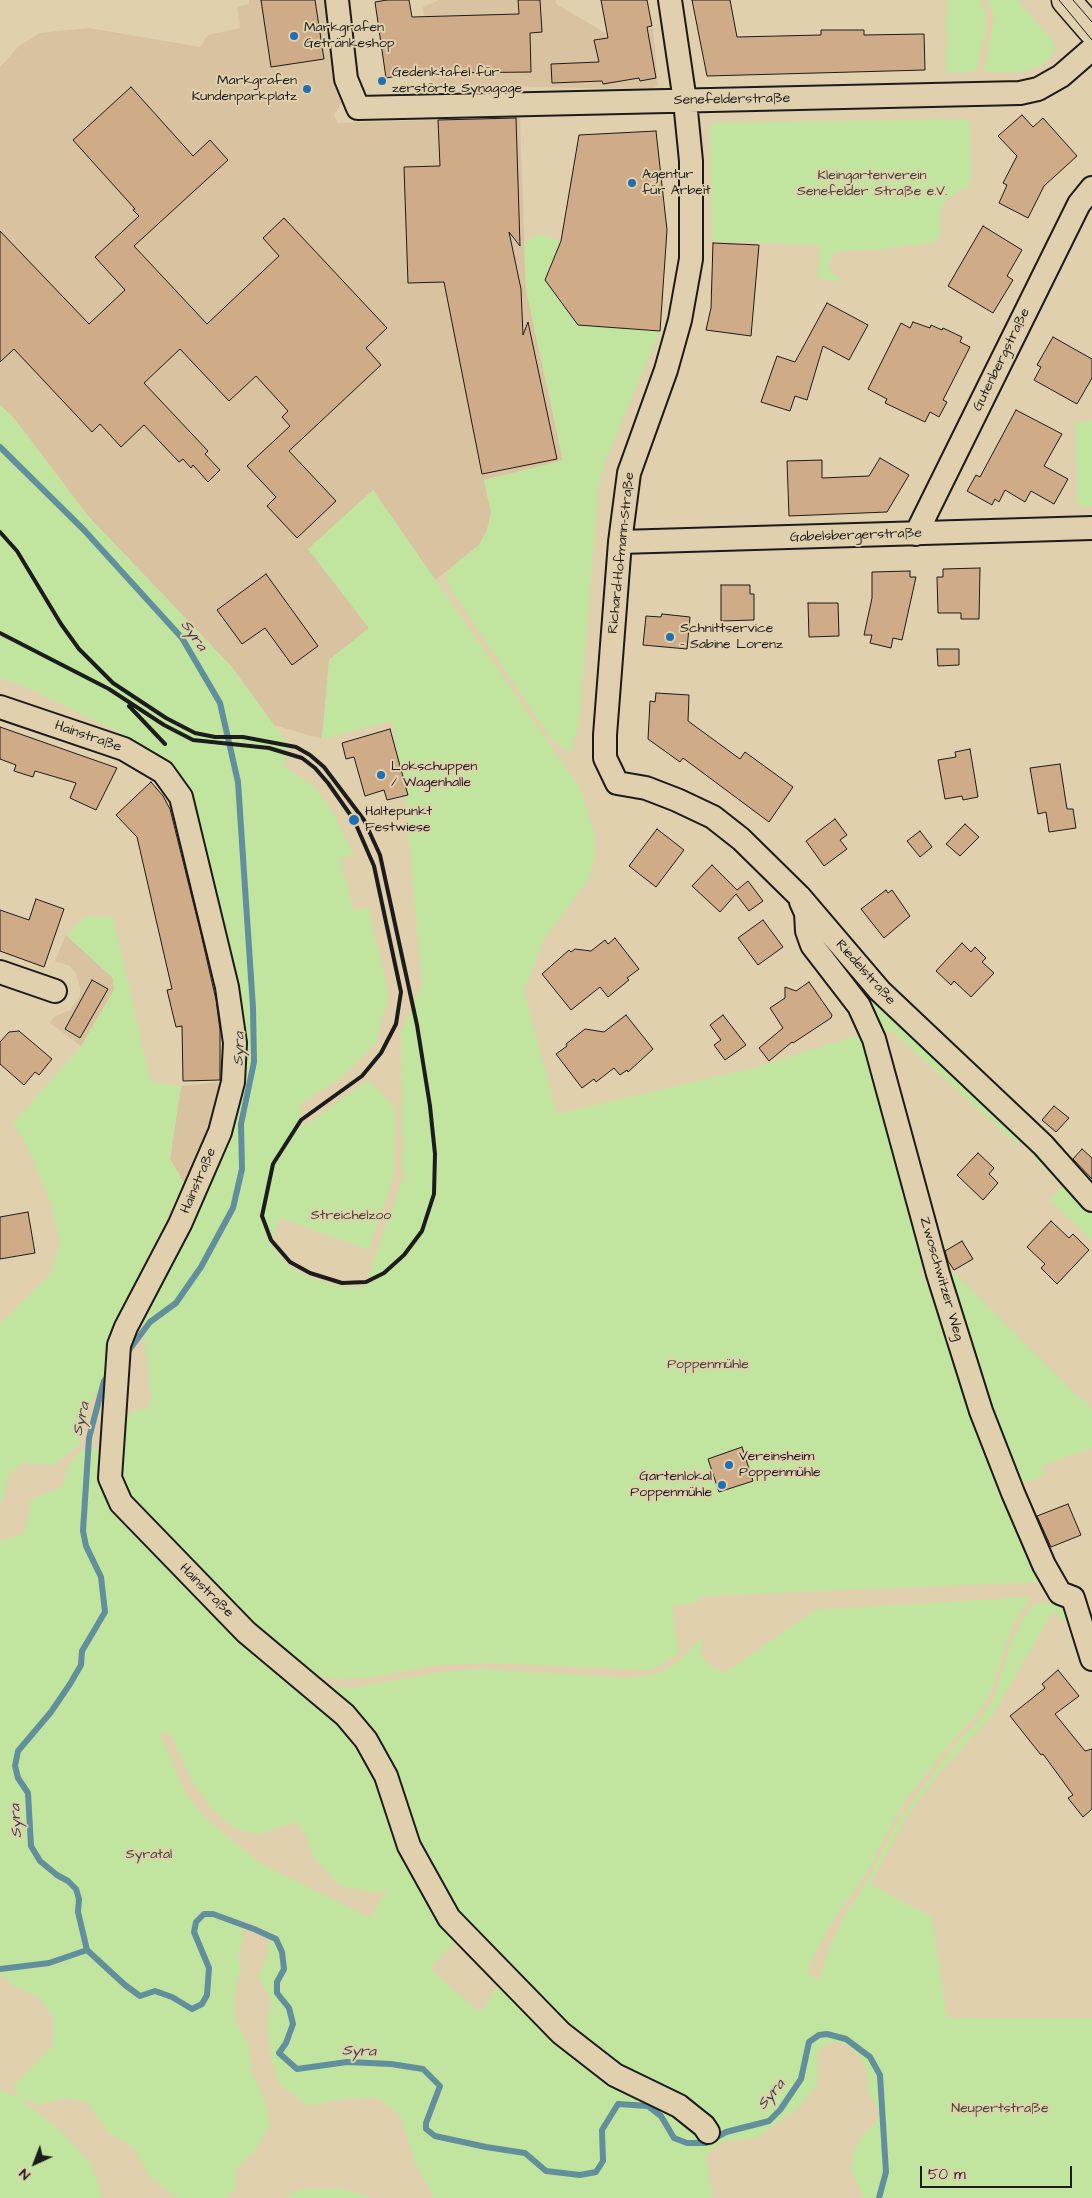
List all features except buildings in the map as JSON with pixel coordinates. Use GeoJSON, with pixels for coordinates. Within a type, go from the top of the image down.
{"type":"FeatureCollection","features":[{"type":"Feature","properties":{"kind":"street","name":"Senefelderstraße"},"geometry":{"type":"LineString","coordinates":[[337,0],[346,79],[358,108],[1020,93],[1038,89],[1061,76],[1092,49]]}},
{"type":"Feature","properties":{"kind":"street","name":"Richard-Hofmann-Straße"},"geometry":{"type":"LineString","coordinates":[[617,783],[605,758],[605,735],[620,542],[629,473],[668,362],[680,320],[691,259],[691,161],[685,101],[670,0]]}},
{"type":"Feature","properties":{"kind":"street"},"geometry":{"type":"LineString","coordinates":[[1066,0],[1092,30]]}},
{"type":"Feature","properties":{"kind":"street","name":"Gutenbergstraße"},"geometry":{"type":"LineString","coordinates":[[916,534],[1079,204],[1092,188]]}},
{"type":"Feature","properties":{"kind":"street","name":"Gabelsbergerstraße"},"geometry":{"type":"LineString","coordinates":[[620,542],[1092,528]]}},
{"type":"Feature","properties":{"kind":"street","name":"Hainstraße"},"geometry":{"type":"LineString","coordinates":[[0,707],[124,749],[163,772],[181,797],[227,987],[236,1043],[233,1082],[220,1132],[180,1224],[126,1327],[119,1345],[110,1478],[121,1503],[246,1632],[345,1715],[366,1740],[386,1776],[409,1846],[450,1918],[561,2033],[615,2075],[680,2106],[704,2126],[708,2132]]}},
{"type":"Feature","properties":{"kind":"street","name":"Riedelstraße"},"geometry":{"type":"LineString","coordinates":[[617,783],[646,788],[678,800],[713,817],[741,839],[799,896],[880,991],[1043,1146],[1092,1200]]}},
{"type":"Feature","properties":{"kind":"street","name":"Zwoschwitzer Weg"},"geometry":{"type":"LineString","coordinates":[[799,896],[806,913],[807,931],[812,945],[859,1006],[874,1039],[938,1274],[981,1411],[1044,1565],[1060,1593],[1082,1596],[1092,1659]]}},
{"type":"Feature","properties":{"kind":"street"},"geometry":{"type":"LineString","coordinates":[[0,972],[56,992]]}},
{"type":"Feature","properties":{"kind":"shaded area"},"geometry":{"type":"Polygon","coordinates":[[[249,0],[326,0],[342,102],[334,115],[338,123],[520,117],[526,290],[563,461],[484,480],[491,513],[487,530],[479,545],[435,580],[373,490],[309,549],[369,628],[329,660],[322,739],[274,725],[231,666],[88,516],[14,418],[0,405],[0,67],[19,46],[40,33],[89,28],[200,47],[208,35],[240,28],[237,7],[249,4],[249,0]]]}},
{"type":"Feature","properties":{"kind":"shaded area"},"geometry":{"type":"Polygon","coordinates":[[[439,0],[556,0],[556,4],[609,35],[653,28],[658,85],[653,89],[431,85],[423,7],[439,0]]]}},
{"type":"Feature","properties":{"kind":"shaded area"},"geometry":{"type":"Polygon","coordinates":[[[66,935],[113,978],[114,990],[81,1046],[50,1023],[54,1017],[70,1010],[80,996],[80,987],[75,972],[70,966],[55,961],[66,935]]]}},
{"type":"Feature","properties":{"kind":"shaded area"},"geometry":{"type":"Polygon","coordinates":[[[223,1082],[206,1139],[184,1183],[170,1159],[181,1086],[223,1082]]]}},
{"type":"Feature","properties":{"kind":"green space"},"geometry":{"type":"Polygon","coordinates":[[[947,0],[980,0],[986,13],[986,28],[975,71],[946,73],[947,0]]]}},
{"type":"Feature","properties":{"kind":"green space"},"geometry":{"type":"Polygon","coordinates":[[[988,0],[1017,0],[1054,42],[1056,48],[1049,59],[1039,66],[1021,72],[984,72],[994,17],[988,0]]]}},
{"type":"Feature","properties":{"kind":"green space","name":"Kleingartenverein Senefelder Straße e.V."},"geometry":{"type":"Polygon","coordinates":[[[967,119],[970,127],[971,176],[969,186],[945,200],[941,210],[940,234],[938,239],[933,242],[879,250],[845,250],[835,253],[830,260],[829,267],[835,276],[843,282],[818,278],[820,245],[712,241],[710,123],[967,119]]]}},
{"type":"Feature","properties":{"kind":"green space"},"geometry":{"type":"Polygon","coordinates":[[[538,234],[561,241],[545,280],[578,325],[660,331],[609,452],[599,481],[579,723],[571,752],[560,746],[549,736],[448,585],[446,576],[451,568],[479,545],[487,530],[491,513],[484,480],[563,460],[526,290],[524,243],[538,234]]]}},
{"type":"Feature","properties":{"kind":"green space"},"geometry":{"type":"Polygon","coordinates":[[[0,405],[14,418],[88,516],[231,666],[288,744],[285,767],[316,788],[337,820],[354,855],[340,859],[354,911],[368,907],[389,995],[376,1042],[341,1078],[301,1104],[300,1129],[368,1080],[395,1108],[394,1176],[369,1250],[280,1218],[270,1244],[287,1265],[308,1277],[341,1287],[365,1287],[403,1177],[401,1031],[422,985],[405,796],[392,721],[322,739],[329,660],[369,628],[308,549],[373,490],[580,788],[595,835],[595,858],[589,879],[545,937],[524,991],[557,1114],[754,1068],[852,1037],[864,1035],[926,1263],[920,1272],[927,1284],[939,1295],[975,1415],[1030,1555],[1043,1573],[1036,1582],[704,1596],[692,1604],[672,1605],[679,1653],[661,1665],[648,1670],[487,1663],[431,1666],[376,1677],[338,1679],[314,1676],[289,1661],[238,1619],[201,1578],[194,1585],[244,1638],[287,1679],[321,1709],[342,1723],[367,1757],[394,1811],[403,1863],[458,1939],[430,1968],[480,2013],[499,1984],[556,2039],[597,2072],[599,2053],[582,2045],[557,2023],[538,1999],[463,1922],[433,1881],[414,1851],[402,1821],[388,1773],[377,1748],[363,1728],[319,1686],[350,1688],[443,1672],[480,1669],[629,1678],[657,1674],[674,1665],[702,1637],[701,1655],[710,1666],[725,1673],[815,1610],[1028,1597],[1029,1601],[1014,1621],[990,1694],[980,1710],[941,1754],[905,1801],[869,1869],[830,1925],[809,1965],[809,1974],[819,1980],[829,1948],[846,1913],[865,1885],[897,1823],[946,1756],[980,1719],[993,1701],[1013,1637],[1023,1618],[1035,1604],[1053,1602],[1062,1606],[1071,1627],[1053,1611],[994,1713],[935,1778],[904,1821],[870,1884],[932,1917],[947,2018],[1092,2018],[1092,2198],[862,2198],[862,2193],[851,2171],[854,2150],[864,2133],[877,2122],[879,2110],[868,2091],[868,2074],[860,2056],[844,2043],[829,2042],[817,2052],[817,2085],[798,2108],[758,2137],[720,2142],[706,2156],[713,2198],[434,2198],[414,2160],[400,2115],[378,2098],[343,2099],[307,2106],[279,2083],[271,2058],[267,2024],[271,2000],[258,1976],[267,1957],[267,1944],[278,1936],[241,1919],[244,1940],[238,1953],[241,1969],[234,1998],[235,2022],[249,2044],[251,2071],[266,2102],[269,2126],[255,2151],[236,2168],[236,2189],[225,2198],[178,2198],[149,2176],[134,2148],[109,2133],[87,2102],[67,2098],[41,2104],[20,2099],[60,2130],[91,2163],[103,2198],[0,2198],[0,2089],[18,2098],[14,2085],[53,2045],[53,2018],[39,1997],[14,1986],[0,1974],[0,1541],[23,1534],[29,1516],[30,1500],[62,1487],[68,1467],[81,1450],[112,1447],[119,1426],[133,1411],[147,1409],[151,1397],[143,1326],[152,1290],[201,1194],[234,1106],[240,1086],[242,1043],[226,936],[196,812],[187,789],[168,765],[117,731],[26,687],[0,678],[0,405]],[[159,1731],[185,1792],[206,1819],[262,1864],[371,1918],[388,1888],[378,1893],[340,1886],[313,1857],[305,1833],[295,1822],[261,1834],[237,1830],[213,1810],[193,1783],[170,1733],[159,1731]]]}},
{"type":"Feature","properties":{"kind":"green space"},"geometry":{"type":"Polygon","coordinates":[[[1092,421],[1092,506],[1078,506],[1075,422],[1092,421]]]}},
{"type":"Feature","properties":{"kind":"green space"},"geometry":{"type":"Polygon","coordinates":[[[86,916],[113,917],[151,1082],[181,1086],[170,1159],[184,1183],[139,1275],[133,1309],[109,1369],[80,1422],[79,1445],[53,1465],[24,1462],[8,1476],[3,1501],[0,1503],[0,1324],[50,1275],[60,1243],[51,1204],[30,1152],[13,1123],[81,1046],[114,990],[113,978],[66,935],[86,916]]]}},
{"type":"Feature","properties":{"kind":"green space"},"geometry":{"type":"Polygon","coordinates":[[[826,946],[855,979],[896,1020],[1020,1137],[1018,1145],[890,1029],[882,1039],[885,1056],[826,946]]]}},
{"type":"Feature","properties":{"kind":"green space"},"geometry":{"type":"Polygon","coordinates":[[[1030,1155],[1043,1159],[1092,1207],[1092,1240],[1050,1200],[1063,1185],[1030,1155]]]}},
{"type":"Feature","properties":{"kind":"green space"},"geometry":{"type":"Polygon","coordinates":[[[955,1273],[1074,1393],[1089,1404],[1092,1410],[1092,1448],[1042,1466],[1045,1475],[1016,1486],[947,1278],[955,1273]]]}},
{"type":"Feature","properties":{"kind":"green space"},"geometry":{"type":"Polygon","coordinates":[[[300,2189],[344,2189],[374,2198],[286,2198],[300,2189]]]}},
{"type":"Feature","properties":{"kind":"waterway","name":"Syra"},"geometry":{"type":"LineString","coordinates":[[0,447],[84,530],[182,638],[220,703],[238,782],[253,1008],[254,1062],[241,1124],[242,1169],[233,1208],[201,1267],[176,1303],[150,1322],[126,1354]]}},
{"type":"Feature","properties":{"kind":"waterway","name":"Syra"},"geometry":{"type":"LineString","coordinates":[[110,1373],[104,1381],[89,1438],[83,1531],[86,1546],[101,1577],[105,1612],[82,1651],[81,1665],[70,1684],[51,1712],[18,1751],[15,1766],[18,1778],[28,1793],[31,1846],[40,1861],[76,1889],[79,1899],[78,1912],[87,1950],[125,1985],[140,1996],[155,1991],[172,1997],[192,2009],[202,2004],[207,1995],[209,1968],[194,1932],[196,1922],[204,1914],[213,1914],[276,1939],[282,1952],[284,1969],[277,1982],[277,1993],[289,2008],[293,2024],[286,2043],[279,2053],[297,2069],[347,2062],[391,2064],[423,2069],[440,2086],[426,2123],[426,2129],[435,2136],[525,2153],[546,2171],[580,2175],[596,2172],[603,2161],[602,2130],[618,2104],[648,2106],[661,2116],[674,2138],[687,2143],[706,2143],[726,2132],[769,2121],[780,2110],[801,2079],[809,2042],[819,2035],[827,2034],[846,2039],[870,2057],[880,2075],[886,2172],[879,2198]]}},
{"type":"Feature","properties":{"kind":"waterway"},"geometry":{"type":"LineString","coordinates":[[0,1969],[49,1963],[87,1950]]}},
{"type":"Feature","properties":{"kind":"tram line"},"geometry":{"type":"LineString","coordinates":[[1059,0],[1092,40]]}},
{"type":"Feature","properties":{"kind":"tram line"},"geometry":{"type":"LineString","coordinates":[[1073,0],[1092,22]]}},
{"type":"Feature","properties":{"kind":"railway"},"geometry":{"type":"LineString","coordinates":[[0,532],[17,551],[61,624],[79,649],[113,683],[166,718],[195,733],[215,737],[243,737],[296,747],[310,755],[324,767],[364,820],[380,855],[417,1025],[430,1106],[435,1154],[434,1194],[422,1231],[404,1255],[384,1273],[366,1282],[342,1283],[310,1273],[290,1262],[271,1240],[262,1216],[273,1164],[301,1120],[362,1076],[381,1053],[396,1024],[401,992],[374,866],[354,820],[328,783],[315,768],[302,758],[269,748],[193,740],[164,725],[109,689],[0,633]]}},
{"type":"Feature","properties":{"kind":"railway"},"geometry":{"type":"LineString","coordinates":[[129,706],[165,744]]}},
{"type":"Feature","properties":{"kind":"place","name":"Markgrafen Getränkeshop"},"geometry":{"type":"Point","coordinates":[294,36]}},
{"type":"Feature","properties":{"kind":"place","name":"Gedenktafel für zerstörte Synagoge"},"geometry":{"type":"Point","coordinates":[382,81]}},
{"type":"Feature","properties":{"kind":"place","name":"Markgrafen Kundenparkplatz"},"geometry":{"type":"Point","coordinates":[307,89]}},
{"type":"Feature","properties":{"kind":"place","name":"Agentur für Arbeit"},"geometry":{"type":"Point","coordinates":[632,183]}},
{"type":"Feature","properties":{"kind":"place","name":"Schnittservice - Sabine Lorenz"},"geometry":{"type":"Point","coordinates":[670,637]}},
{"type":"Feature","properties":{"kind":"place","name":"Lokschuppen / Wagenhalle"},"geometry":{"type":"Point","coordinates":[381,775]}},
{"type":"Feature","properties":{"kind":"place","name":"Haltepunkt Festwiese"},"geometry":{"type":"Point","coordinates":[354,820]}},
{"type":"Feature","properties":{"kind":"place","name":"Vereinsheim Poppenmühle"},"geometry":{"type":"Point","coordinates":[729,1465]}},
{"type":"Feature","properties":{"kind":"place","name":"Gartenlokal Poppenmühle"},"geometry":{"type":"Point","coordinates":[722,1485]}},
{"type":"Feature","properties":{"kind":"park label","name":"Streichelzoo"},"geometry":{"type":"Point","coordinates":[351,1216]}},
{"type":"Feature","properties":{"kind":"park label","name":"Poppenmühle"},"geometry":{"type":"Point","coordinates":[708,1365]}},
{"type":"Feature","properties":{"kind":"park label","name":"Syratal"},"geometry":{"type":"Point","coordinates":[149,1855]}},
{"type":"Feature","properties":{"kind":"park label","name":"Neupertstraße"},"geometry":{"type":"Point","coordinates":[1000,2109]}}]}
